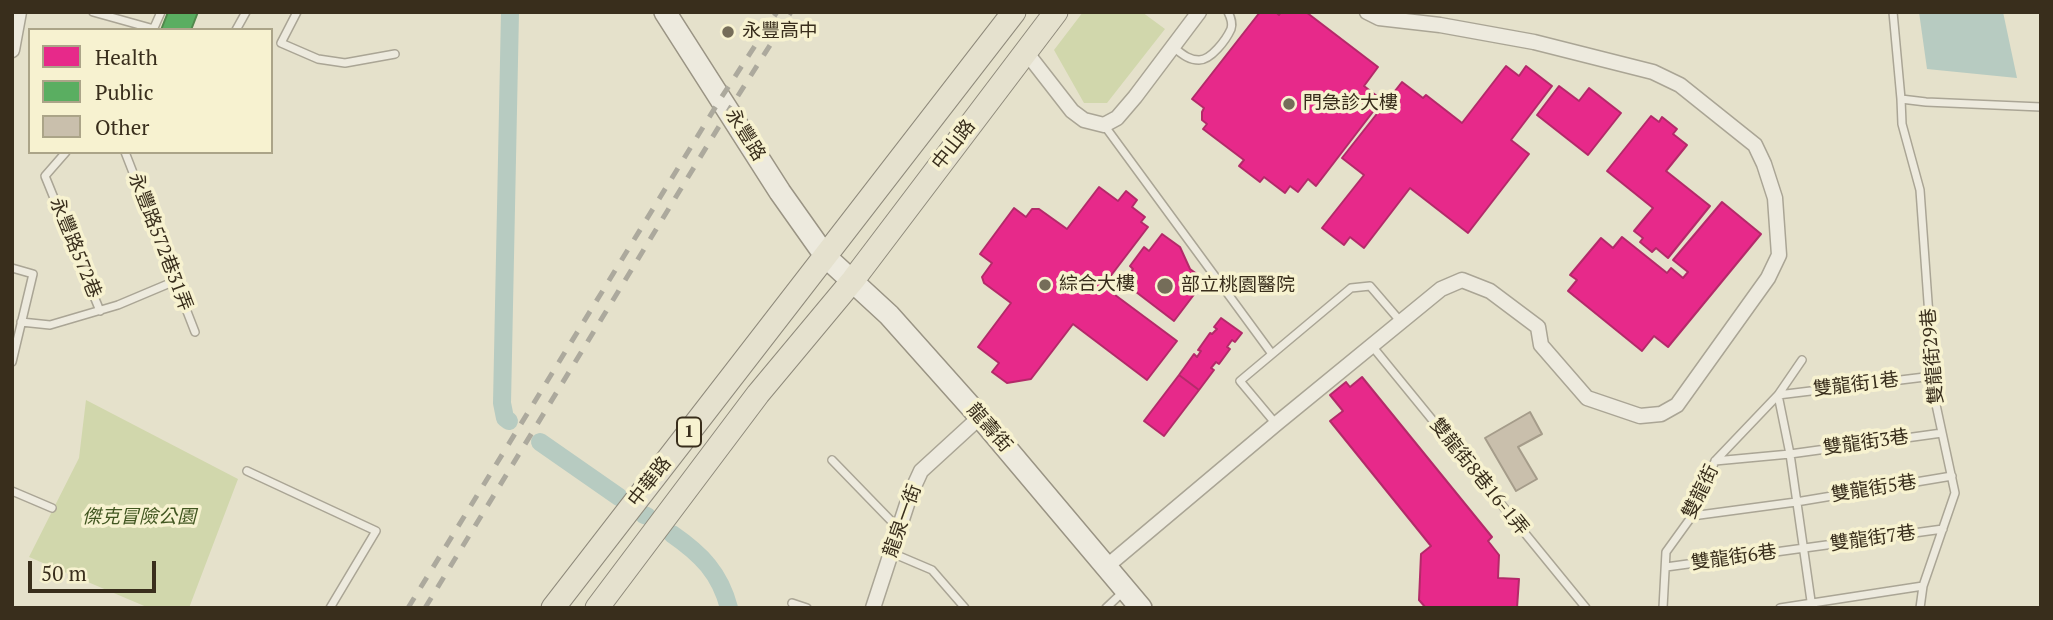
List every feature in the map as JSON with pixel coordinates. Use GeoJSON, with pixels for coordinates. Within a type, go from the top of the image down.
{"type":"FeatureCollection","features":[{"type":"Feature","properties":{"kind":"main road","name":"中山路"},"geometry":{"type":"LineString","coordinates":[[826,257],[1014,12]]}},
{"type":"Feature","properties":{"kind":"main road","name":"中山路"},"geometry":{"type":"LineString","coordinates":[[853,280],[1056,12]]}},
{"type":"Feature","properties":{"kind":"main road","name":"中華路"},"geometry":{"type":"LineString","coordinates":[[553,608],[826,257]]}},
{"type":"Feature","properties":{"kind":"main road","name":"中華路"},"geometry":{"type":"LineString","coordinates":[[597,608],[758,394],[853,280]]}},
{"type":"Feature","properties":{"kind":"street"},"geometry":{"type":"LineString","coordinates":[[12,50],[19,12]]}},
{"type":"Feature","properties":{"kind":"street","name":"永豐路"},"geometry":{"type":"LineString","coordinates":[[665,12],[780,192],[826,257]]}},
{"type":"Feature","properties":{"kind":"street"},"geometry":{"type":"LineString","coordinates":[[1026,52],[1072,111],[1084,120],[1104,125],[1117,118],[1199,12]]}},
{"type":"Feature","properties":{"kind":"street"},"geometry":{"type":"LineString","coordinates":[[1106,567],[1441,289],[1462,280],[1490,291],[1538,327],[1541,345],[1587,398],[1640,416],[1661,414],[1677,405],[1768,278],[1779,255],[1774,198],[1755,145],[1680,85],[1653,72],[1534,42],[1440,25],[1379,18],[1367,12]]}},
{"type":"Feature","properties":{"kind":"street","name":"龍壽街"},"geometry":{"type":"LineString","coordinates":[[826,257],[889,315],[980,417],[1141,608]]}},
{"type":"Feature","properties":{"kind":"street","name":"龍泉一街"},"geometry":{"type":"LineString","coordinates":[[873,608],[910,495],[922,471],[980,417]]}},
{"type":"Feature","properties":{"kind":"lane"},"geometry":{"type":"LineString","coordinates":[[93,12],[150,28]]}},
{"type":"Feature","properties":{"kind":"lane"},"geometry":{"type":"LineString","coordinates":[[237,28],[246,12]]}},
{"type":"Feature","properties":{"kind":"lane"},"geometry":{"type":"LineString","coordinates":[[297,12],[281,43],[318,59],[345,63],[396,54]]}},
{"type":"Feature","properties":{"kind":"lane"},"geometry":{"type":"LineString","coordinates":[[1172,47],[1188,58],[1205,60],[1231,30],[1232,22],[1228,12]]}},
{"type":"Feature","properties":{"kind":"lane","name":"雙龍街29巷"},"geometry":{"type":"LineString","coordinates":[[1893,12],[1902,124],[1920,190],[1933,376],[1955,493],[1923,586],[1920,608]]}},
{"type":"Feature","properties":{"kind":"lane"},"geometry":{"type":"LineString","coordinates":[[1902,99],[2041,107]]}},
{"type":"Feature","properties":{"kind":"lane"},"geometry":{"type":"LineString","coordinates":[[1104,125],[1272,355]]}},
{"type":"Feature","properties":{"kind":"lane","name":"永豐路572巷"},"geometry":{"type":"LineString","coordinates":[[64,154],[45,176],[100,311]]}},
{"type":"Feature","properties":{"kind":"lane","name":"永豐路572巷31弄"},"geometry":{"type":"LineString","coordinates":[[126,154],[195,332]]}},
{"type":"Feature","properties":{"kind":"lane"},"geometry":{"type":"LineString","coordinates":[[12,268],[33,274],[12,362]]}},
{"type":"Feature","properties":{"kind":"lane"},"geometry":{"type":"LineString","coordinates":[[21,322],[50,325],[118,305],[174,281]]}},
{"type":"Feature","properties":{"kind":"lane"},"geometry":{"type":"LineString","coordinates":[[1276,424],[1240,382],[1351,288],[1370,286],[1401,322]]}},
{"type":"Feature","properties":{"kind":"lane","name":"雙龍街8巷16-1弄"},"geometry":{"type":"LineString","coordinates":[[1372,346],[1586,608]]}},
{"type":"Feature","properties":{"kind":"lane","name":"雙龍街"},"geometry":{"type":"LineString","coordinates":[[1663,608],[1666,552],[1692,516],[1715,461],[1779,395],[1802,360]]}},
{"type":"Feature","properties":{"kind":"lane","name":"雙龍街1巷"},"geometry":{"type":"LineString","coordinates":[[1779,395],[1933,376]]}},
{"type":"Feature","properties":{"kind":"lane"},"geometry":{"type":"LineString","coordinates":[[1779,395],[1812,606]]}},
{"type":"Feature","properties":{"kind":"lane","name":"雙龍街3巷"},"geometry":{"type":"LineString","coordinates":[[1715,461],[1790,454],[1942,433]]}},
{"type":"Feature","properties":{"kind":"lane"},"geometry":{"type":"LineString","coordinates":[[832,460],[899,529]]}},
{"type":"Feature","properties":{"kind":"lane"},"geometry":{"type":"LineString","coordinates":[[247,471],[376,531],[330,608]]}},
{"type":"Feature","properties":{"kind":"lane","name":"雙龍街5巷"},"geometry":{"type":"LineString","coordinates":[[1692,516],[1952,476]]}},
{"type":"Feature","properties":{"kind":"lane"},"geometry":{"type":"LineString","coordinates":[[12,491],[52,508]]}},
{"type":"Feature","properties":{"kind":"lane","name":"雙龍街7巷"},"geometry":{"type":"LineString","coordinates":[[1803,549],[1943,529]]}},
{"type":"Feature","properties":{"kind":"lane","name":"雙龍街6巷"},"geometry":{"type":"LineString","coordinates":[[1666,567],[1803,549]]}},
{"type":"Feature","properties":{"kind":"lane"},"geometry":{"type":"LineString","coordinates":[[891,553],[932,570],[965,608]]}},
{"type":"Feature","properties":{"kind":"lane"},"geometry":{"type":"LineString","coordinates":[[1780,608],[1812,606],[1923,586]]}},
{"type":"Feature","properties":{"kind":"lane"},"geometry":{"type":"LineString","coordinates":[[1106,608],[1126,590]]}},
{"type":"Feature","properties":{"kind":"lane"},"geometry":{"type":"LineString","coordinates":[[792,603],[807,608]]}},
{"type":"Feature","properties":{"kind":"green space"},"geometry":{"type":"Polygon","coordinates":[[[1083,12],[1142,12],[1165,29],[1107,103],[1084,103],[1054,50],[1083,12]]]}},
{"type":"Feature","properties":{"kind":"green space","name":"傑克冒險公園"},"geometry":{"type":"Polygon","coordinates":[[[86,400],[238,479],[189,608],[149,608],[29,557],[79,458],[86,400]]]}},
{"type":"Feature","properties":{"kind":"shaded area"},"geometry":{"type":"Polygon","coordinates":[[[1919,12],[2003,12],[2017,78],[1927,69],[1919,12]]]}},
{"type":"Feature","properties":{"kind":"building: Health","name":"門急診大樓"},"geometry":{"type":"Polygon","coordinates":[[[1260,12],[1276,12],[1279,15],[1281,12],[1306,12],[1378,67],[1364,86],[1382,100],[1316,186],[1308,179],[1298,192],[1290,186],[1285,193],[1264,177],[1260,182],[1239,166],[1244,160],[1203,129],[1207,124],[1202,120],[1204,108],[1192,99],[1260,12]]]}},
{"type":"Feature","properties":{"kind":"building: Health"},"geometry":{"type":"Polygon","coordinates":[[[1506,66],[1519,76],[1526,66],[1552,86],[1511,140],[1529,154],[1468,233],[1410,188],[1364,248],[1350,237],[1344,245],[1322,228],[1364,175],[1342,158],[1402,82],[1423,98],[1426,95],[1462,123],[1506,66]]]}},
{"type":"Feature","properties":{"kind":"building: Health"},"geometry":{"type":"Polygon","coordinates":[[[1559,86],[1579,101],[1589,88],[1621,113],[1588,155],[1537,115],[1559,86]]]}},
{"type":"Feature","properties":{"kind":"building: Health"},"geometry":{"type":"Polygon","coordinates":[[[1651,116],[1659,122],[1662,117],[1677,129],[1673,134],[1687,145],[1666,171],[1710,206],[1668,258],[1656,248],[1652,252],[1640,242],[1643,238],[1634,231],[1653,208],[1607,171],[1651,116]]]}},
{"type":"Feature","properties":{"kind":"building: Health","name":"綜合大樓"},"geometry":{"type":"Polygon","coordinates":[[[1099,187],[1118,201],[1126,191],[1137,200],[1132,207],[1145,217],[1141,222],[1148,227],[1103,286],[1177,341],[1147,380],[1073,324],[1031,379],[1007,383],[992,372],[999,363],[978,347],[1011,303],[984,283],[982,277],[992,263],[980,254],[1014,208],[1026,217],[1032,209],[1039,209],[1067,229],[1099,187]]]}},
{"type":"Feature","properties":{"kind":"building: Health"},"geometry":{"type":"Polygon","coordinates":[[[1722,202],[1761,234],[1668,347],[1654,336],[1642,351],[1568,291],[1577,280],[1570,275],[1601,238],[1613,248],[1622,237],[1667,273],[1671,268],[1683,278],[1688,272],[1673,260],[1722,202]]]}},
{"type":"Feature","properties":{"kind":"building: Health"},"geometry":{"type":"Polygon","coordinates":[[[1162,234],[1180,247],[1190,269],[1205,280],[1174,321],[1123,282],[1133,269],[1130,266],[1144,247],[1149,251],[1162,234]]]}},
{"type":"Feature","properties":{"kind":"building: Health"},"geometry":{"type":"Polygon","coordinates":[[[1221,318],[1242,333],[1235,342],[1232,340],[1227,347],[1230,349],[1219,364],[1216,362],[1211,368],[1214,370],[1199,390],[1179,375],[1194,354],[1197,357],[1201,351],[1198,350],[1210,333],[1217,329],[1214,327],[1221,318]]]}},
{"type":"Feature","properties":{"kind":"building: Health"},"geometry":{"type":"Polygon","coordinates":[[[1179,375],[1199,390],[1164,436],[1144,421],[1179,375]]]}},
{"type":"Feature","properties":{"kind":"building: Health"},"geometry":{"type":"Polygon","coordinates":[[[1362,377],[1492,537],[1488,541],[1499,555],[1498,578],[1519,579],[1517,608],[1426,608],[1419,600],[1421,554],[1431,546],[1330,421],[1343,411],[1330,395],[1346,382],[1350,387],[1362,377]]]}},
{"type":"Feature","properties":{"kind":"building: Public"},"geometry":{"type":"Polygon","coordinates":[[[168,12],[198,12],[192,28],[162,28],[168,12]]]}},
{"type":"Feature","properties":{"kind":"building: Other"},"geometry":{"type":"Polygon","coordinates":[[[1530,412],[1542,434],[1518,447],[1537,479],[1516,491],[1485,438],[1530,412]]]}},
{"type":"Feature","properties":{"kind":"waterway"},"geometry":{"type":"LineString","coordinates":[[509,421],[505,418],[502,403],[510,12]]}},
{"type":"Feature","properties":{"kind":"waterway"},"geometry":{"type":"LineString","coordinates":[[540,442],[619,497]]}},
{"type":"Feature","properties":{"kind":"waterway"},"geometry":{"type":"LineString","coordinates":[[672,534],[692,549],[715,574],[729,608]]}},
{"type":"Feature","properties":{"kind":"railway"},"geometry":{"type":"LineString","coordinates":[[408,608],[721,98],[777,12]]}},
{"type":"Feature","properties":{"kind":"railway"},"geometry":{"type":"LineString","coordinates":[[425,608],[791,12]]}},
{"type":"Feature","properties":{"kind":"place","name":"永豐高中"},"geometry":{"type":"Point","coordinates":[728,32]}},
{"type":"Feature","properties":{"kind":"place","name":"門急診大樓"},"geometry":{"type":"Point","coordinates":[1289,104]}},
{"type":"Feature","properties":{"kind":"place","name":"綜合大樓"},"geometry":{"type":"Point","coordinates":[1045,285]}},
{"type":"Feature","properties":{"kind":"place","name":"部立桃園醫院"},"geometry":{"type":"Point","coordinates":[1165,286]}}]}
